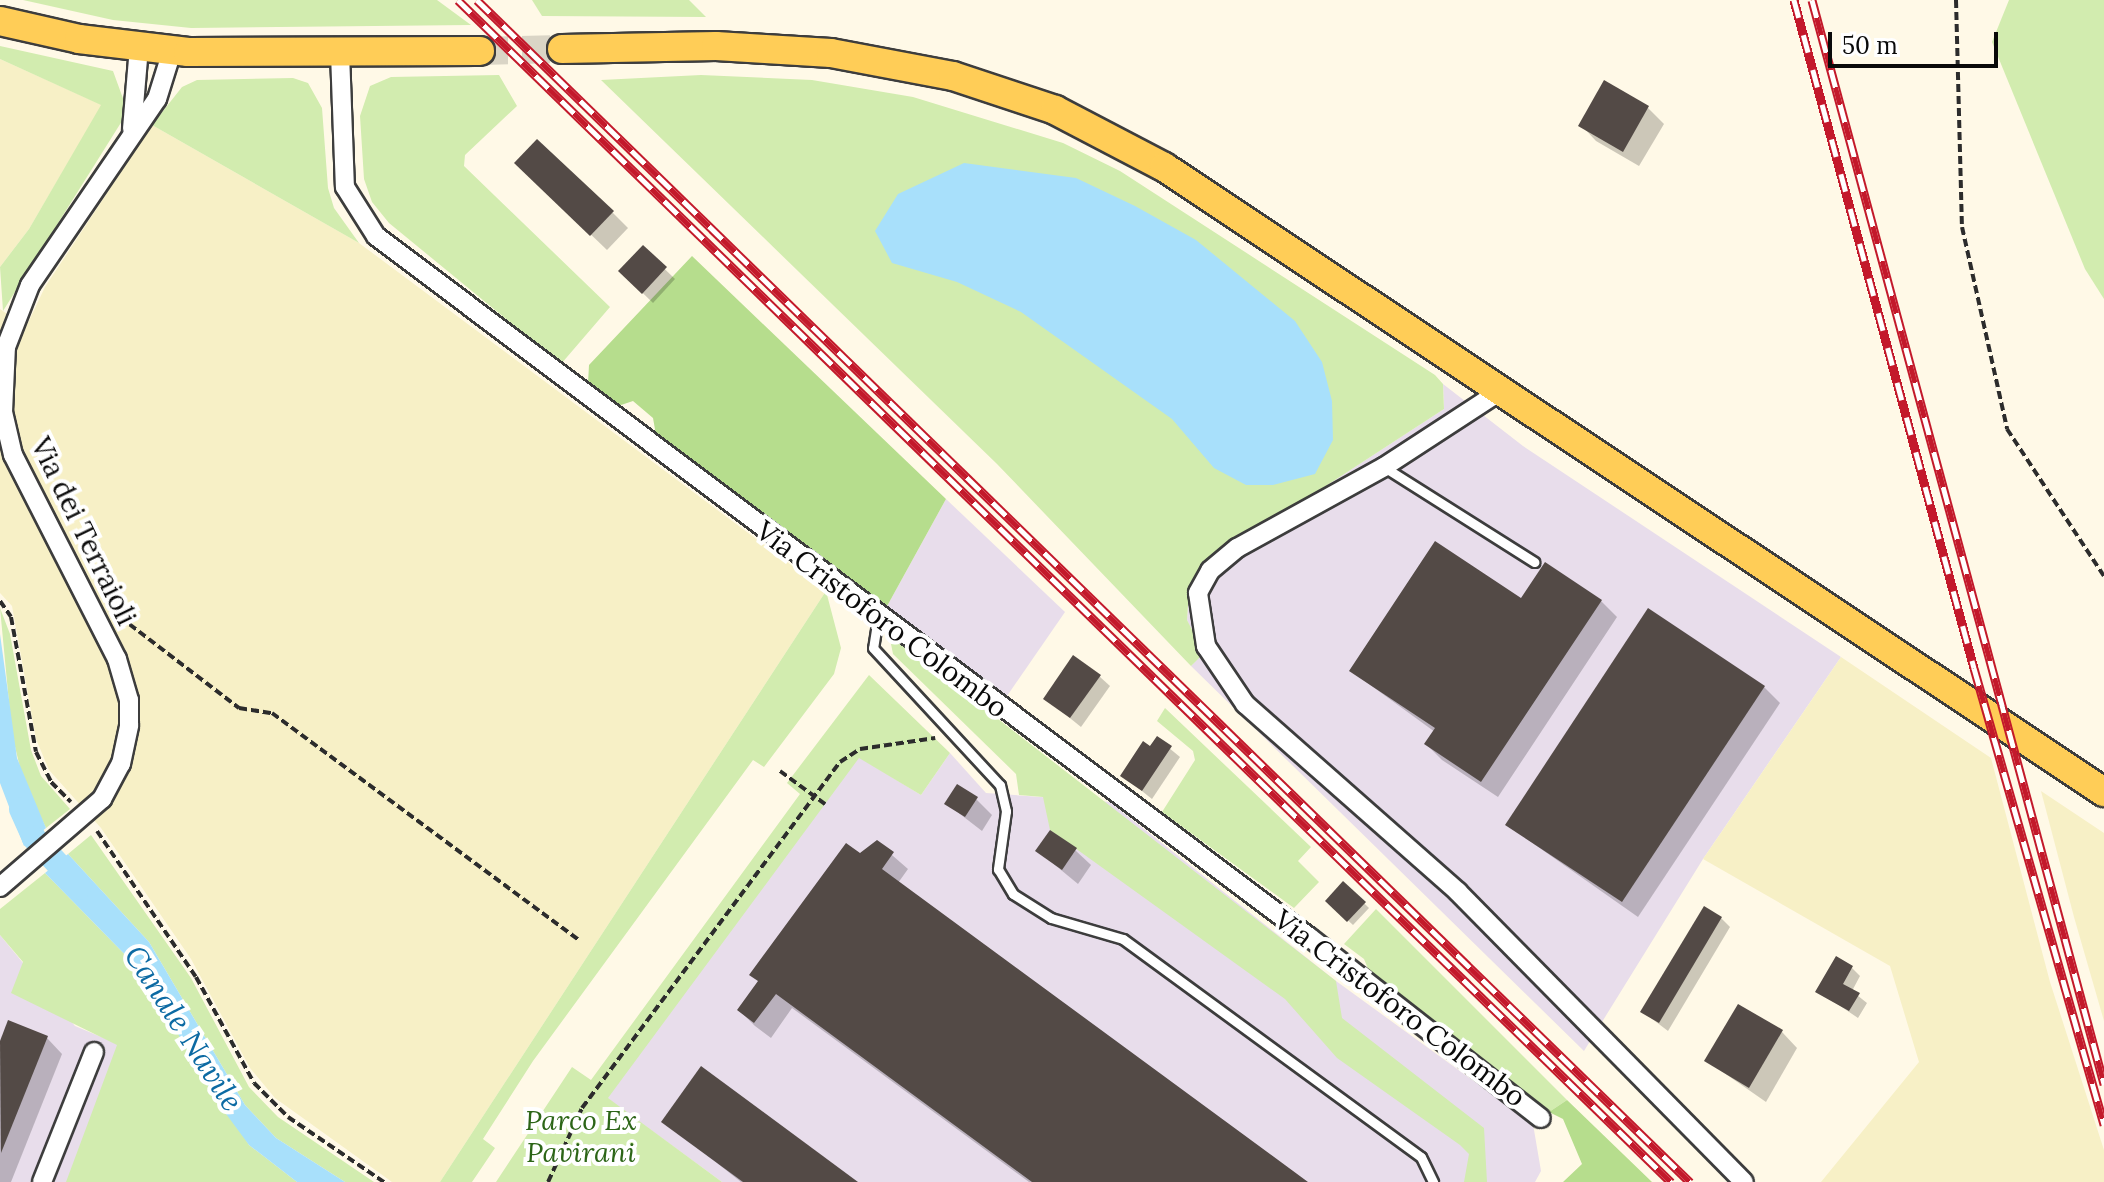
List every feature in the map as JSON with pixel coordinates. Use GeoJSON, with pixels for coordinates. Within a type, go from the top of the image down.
{"type":"FeatureCollection","features":[{"type":"Feature","properties":{"kind":"main road"},"geometry":{"type":"LineString","coordinates":[[0,21],[139,48],[172,51],[480,51]]}},
{"type":"Feature","properties":{"kind":"main road"},"geometry":{"type":"LineString","coordinates":[[562,49],[716,46],[844,55],[953,76],[1055,110],[1164,167],[2104,792]]}},
{"type":"Feature","properties":{"kind":"street","name":"Via dei Terraioli"},"geometry":{"type":"LineString","coordinates":[[131,132],[139,48]]}},
{"type":"Feature","properties":{"kind":"street","name":"Via dei Terraioli"},"geometry":{"type":"LineString","coordinates":[[7,882],[84,819],[112,784],[129,725],[124,678],[13,455],[3,412],[3,366],[11,327],[30,285],[161,91],[172,51]]}},
{"type":"Feature","properties":{"kind":"street","name":"Via Cristoforo Colombo"},"geometry":{"type":"LineString","coordinates":[[340,53],[345,187],[376,236],[878,617],[1309,937],[1541,1118]]}},
{"type":"Feature","properties":{"kind":"street"},"geometry":{"type":"LineString","coordinates":[[1502,390],[1384,467],[1237,548],[1210,571],[1198,593],[1206,646],[1245,704],[1458,892],[1744,1182]]}},
{"type":"Feature","properties":{"kind":"street"},"geometry":{"type":"LineString","coordinates":[[42,1182],[94,1052]]}},
{"type":"Feature","properties":{"kind":"lane"},"geometry":{"type":"LineString","coordinates":[[1384,467],[1534,562]]}},
{"type":"Feature","properties":{"kind":"lane"},"geometry":{"type":"LineString","coordinates":[[878,617],[873,648],[1000,785],[1006,811],[998,869],[1013,894],[1051,918],[1123,939],[1421,1157],[1433,1182]]}},
{"type":"Feature","properties":{"kind":"path"},"geometry":{"type":"LineString","coordinates":[[1956,0],[1962,227],[2007,429],[2104,576]]}},
{"type":"Feature","properties":{"kind":"path"},"geometry":{"type":"LineString","coordinates":[[0,601],[11,617],[36,752],[51,782],[84,819],[196,977],[254,1083],[288,1117],[384,1182]]}},
{"type":"Feature","properties":{"kind":"path"},"geometry":{"type":"LineString","coordinates":[[96,619],[128,621],[239,708],[272,713],[579,940]]}},
{"type":"Feature","properties":{"kind":"path"},"geometry":{"type":"LineString","coordinates":[[548,1182],[582,1108],[815,797],[854,751],[927,742],[949,729]]}},
{"type":"Feature","properties":{"kind":"path"},"geometry":{"type":"LineString","coordinates":[[780,771],[825,804]]}},
{"type":"Feature","properties":{"kind":"shaded area"},"geometry":{"type":"Polygon","coordinates":[[[0,59],[102,105],[29,229],[0,267],[0,59]]]}},
{"type":"Feature","properties":{"kind":"shaded area"},"geometry":{"type":"Polygon","coordinates":[[[152,125],[359,243],[826,591],[440,1182],[392,1182],[275,1098],[250,1068],[191,959],[101,828],[49,770],[36,739],[12,606],[0,593],[0,309],[26,327],[45,287],[152,125]]]}},
{"type":"Feature","properties":{"kind":"shaded area"},"geometry":{"type":"Polygon","coordinates":[[[1443,384],[1523,446],[1841,657],[1703,859],[1584,1051],[1191,666],[1203,653],[1187,620],[1189,590],[1206,564],[1444,409],[1443,384]]]}},
{"type":"Feature","properties":{"kind":"shaded area"},"geometry":{"type":"Polygon","coordinates":[[[946,499],[1065,612],[1007,696],[886,608],[946,499]]]}},
{"type":"Feature","properties":{"kind":"shaded area"},"geometry":{"type":"Polygon","coordinates":[[[1841,657],[1991,758],[2050,982],[2104,1150],[2104,1182],[1821,1182],[1919,1062],[1890,966],[1703,859],[1841,657]]]}},
{"type":"Feature","properties":{"kind":"shaded area"},"geometry":{"type":"Polygon","coordinates":[[[950,753],[986,793],[1110,802],[1336,981],[1533,1124],[1541,1171],[1535,1182],[722,1182],[607,1098],[859,757],[921,795],[950,753]]]}},
{"type":"Feature","properties":{"kind":"shaded area"},"geometry":{"type":"Polygon","coordinates":[[[2041,791],[2104,833],[2104,1021],[2074,917],[2041,791]]]}},
{"type":"Feature","properties":{"kind":"shaded area"},"geometry":{"type":"Polygon","coordinates":[[[0,935],[75,1026],[118,1044],[245,1182],[0,1182],[0,935]]]}},
{"type":"Feature","properties":{"kind":"green space"},"geometry":{"type":"Polygon","coordinates":[[[23,0],[437,0],[471,25],[191,28],[113,20],[23,0]]]}},
{"type":"Feature","properties":{"kind":"green space"},"geometry":{"type":"Polygon","coordinates":[[[532,0],[689,0],[706,17],[542,16],[532,0]]]}},
{"type":"Feature","properties":{"kind":"green space"},"geometry":{"type":"Polygon","coordinates":[[[2009,0],[2104,0],[2104,299],[2085,269],[1992,42],[2009,0]]]}},
{"type":"Feature","properties":{"kind":"green space"},"geometry":{"type":"Polygon","coordinates":[[[0,46],[113,71],[125,104],[122,121],[3,311],[0,267],[29,229],[101,105],[0,59],[0,46]]]}},
{"type":"Feature","properties":{"kind":"green space"},"geometry":{"type":"Polygon","coordinates":[[[499,75],[517,106],[465,155],[464,166],[610,307],[561,364],[389,223],[372,202],[364,179],[360,116],[370,86],[391,77],[499,75]]]}},
{"type":"Feature","properties":{"kind":"green space"},"geometry":{"type":"Polygon","coordinates":[[[701,75],[812,80],[913,97],[1063,143],[1120,171],[1435,375],[1443,384],[1444,409],[1206,564],[1189,590],[1187,620],[1204,653],[1191,666],[997,464],[601,80],[701,75]]]}},
{"type":"Feature","properties":{"kind":"green space"},"geometry":{"type":"Polygon","coordinates":[[[293,78],[308,83],[322,108],[328,188],[334,208],[359,243],[152,125],[182,87],[197,80],[293,78]]]}},
{"type":"Feature","properties":{"kind":"green space"},"geometry":{"type":"Polygon","coordinates":[[[692,256],[946,499],[886,608],[656,435],[653,418],[633,401],[618,406],[588,383],[589,365],[692,256]]]}},
{"type":"Feature","properties":{"kind":"green space"},"geometry":{"type":"Polygon","coordinates":[[[826,591],[841,648],[834,674],[764,767],[753,760],[533,1061],[483,1139],[495,1148],[472,1182],[440,1182],[826,591]]]}},
{"type":"Feature","properties":{"kind":"green space"},"geometry":{"type":"Polygon","coordinates":[[[0,608],[10,634],[31,750],[41,776],[70,809],[46,828],[23,780],[12,734],[0,608]]]}},
{"type":"Feature","properties":{"kind":"green space"},"geometry":{"type":"Polygon","coordinates":[[[900,643],[1336,981],[1342,1018],[1484,1128],[1487,1182],[1464,1182],[1469,1154],[1337,1058],[1285,999],[1050,830],[1043,797],[1019,795],[1016,774],[893,654],[891,644],[900,643]]]}},
{"type":"Feature","properties":{"kind":"green space","name":"Parco Ex Pavirani"},"geometry":{"type":"Polygon","coordinates":[[[869,675],[950,753],[921,795],[859,758],[608,1098],[722,1182],[496,1182],[572,1067],[591,1080],[800,794],[787,783],[869,675]]]}},
{"type":"Feature","properties":{"kind":"green space"},"geometry":{"type":"Polygon","coordinates":[[[1165,708],[1311,847],[1298,861],[1319,882],[1294,908],[1162,812],[1195,760],[1193,751],[1157,721],[1165,708]]]}},
{"type":"Feature","properties":{"kind":"green space"},"geometry":{"type":"Polygon","coordinates":[[[91,835],[191,978],[249,1087],[278,1117],[374,1182],[345,1182],[276,1138],[245,1105],[149,942],[68,854],[91,835]]]}},
{"type":"Feature","properties":{"kind":"green space"},"geometry":{"type":"Polygon","coordinates":[[[45,873],[143,973],[249,1145],[297,1182],[66,1182],[117,1045],[11,993],[23,962],[0,935],[0,909],[45,873]]]}},
{"type":"Feature","properties":{"kind":"green space"},"geometry":{"type":"Polygon","coordinates":[[[1376,909],[1567,1100],[1549,1112],[1373,981],[1364,959],[1344,944],[1376,909]]]}},
{"type":"Feature","properties":{"kind":"green space"},"geometry":{"type":"Polygon","coordinates":[[[1567,1100],[1652,1182],[1563,1182],[1582,1164],[1563,1119],[1549,1112],[1567,1100]]]}},
{"type":"Feature","properties":{"kind":"water"},"geometry":{"type":"Polygon","coordinates":[[[964,163],[1076,178],[1135,206],[1196,240],[1295,321],[1322,362],[1332,401],[1333,440],[1315,474],[1273,485],[1246,485],[1214,468],[1172,419],[1021,312],[957,282],[892,263],[875,231],[898,194],[964,163]]]}},
{"type":"Feature","properties":{"kind":"water"},"geometry":{"type":"Polygon","coordinates":[[[0,634],[17,758],[46,828],[24,846],[0,783],[0,634]]]}},
{"type":"Feature","properties":{"kind":"water"},"geometry":{"type":"Polygon","coordinates":[[[68,854],[149,942],[245,1105],[276,1138],[345,1182],[297,1182],[249,1145],[218,1103],[143,973],[45,873],[68,854]]]}},
{"type":"Feature","properties":{"kind":"building"},"geometry":{"type":"Polygon","coordinates":[[[1604,80],[1649,106],[1623,152],[1578,126],[1604,80]]]}},
{"type":"Feature","properties":{"kind":"building"},"geometry":{"type":"Polygon","coordinates":[[[537,139],[614,211],[590,236],[514,163],[537,139]]]}},
{"type":"Feature","properties":{"kind":"building"},"geometry":{"type":"Polygon","coordinates":[[[643,245],[667,267],[642,294],[618,271],[643,245]]]}},
{"type":"Feature","properties":{"kind":"building"},"geometry":{"type":"Polygon","coordinates":[[[1435,541],[1521,598],[1545,562],[1602,600],[1481,782],[1424,744],[1435,728],[1349,671],[1435,541]]]}},
{"type":"Feature","properties":{"kind":"building"},"geometry":{"type":"Polygon","coordinates":[[[1648,608],[1765,686],[1622,902],[1505,825],[1648,608]]]}},
{"type":"Feature","properties":{"kind":"building"},"geometry":{"type":"Polygon","coordinates":[[[1073,655],[1101,675],[1070,718],[1043,699],[1073,655]]]}},
{"type":"Feature","properties":{"kind":"building"},"geometry":{"type":"Polygon","coordinates":[[[1157,736],[1172,746],[1142,791],[1120,776],[1143,741],[1150,746],[1157,736]]]}},
{"type":"Feature","properties":{"kind":"building"},"geometry":{"type":"Polygon","coordinates":[[[957,784],[978,797],[965,817],[944,804],[957,784]]]}},
{"type":"Feature","properties":{"kind":"building"},"geometry":{"type":"Polygon","coordinates":[[[1050,830],[1077,848],[1062,870],[1035,851],[1050,830]]]}},
{"type":"Feature","properties":{"kind":"building"},"geometry":{"type":"Polygon","coordinates":[[[877,840],[894,852],[882,869],[1308,1182],[1032,1182],[776,994],[754,1023],[737,1010],[758,981],[749,975],[846,843],[860,853],[877,840]]]}},
{"type":"Feature","properties":{"kind":"building"},"geometry":{"type":"Polygon","coordinates":[[[1343,881],[1366,902],[1347,922],[1325,901],[1343,881]]]}},
{"type":"Feature","properties":{"kind":"building"},"geometry":{"type":"Polygon","coordinates":[[[1704,906],[1722,917],[1659,1023],[1640,1012],[1704,906]]]}},
{"type":"Feature","properties":{"kind":"building"},"geometry":{"type":"Polygon","coordinates":[[[1836,956],[1853,966],[1843,984],[1860,993],[1849,1011],[1815,992],[1836,956]]]}},
{"type":"Feature","properties":{"kind":"building"},"geometry":{"type":"Polygon","coordinates":[[[1738,1004],[1783,1030],[1749,1088],[1704,1061],[1738,1004]]]}},
{"type":"Feature","properties":{"kind":"building"},"geometry":{"type":"Polygon","coordinates":[[[8,1020],[48,1036],[1,1153],[0,1041],[8,1020]]]}},
{"type":"Feature","properties":{"kind":"building"},"geometry":{"type":"Polygon","coordinates":[[[701,1066],[858,1182],[743,1182],[661,1122],[701,1066]]]}},
{"type":"Feature","properties":{"kind":"waterway","name":"Canale Navile"},"geometry":{"type":"LineString","coordinates":[[21,809],[34,838],[79,887]]}},
{"type":"Feature","properties":{"kind":"tunnel"},"geometry":{"type":"LineString","coordinates":[[480,51],[562,49]]}},
{"type":"Feature","properties":{"kind":"railway"},"geometry":{"type":"LineString","coordinates":[[458,0],[1671,1182]]}},
{"type":"Feature","properties":{"kind":"railway"},"geometry":{"type":"LineString","coordinates":[[477,0],[1690,1182]]}},
{"type":"Feature","properties":{"kind":"railway"},"geometry":{"type":"LineString","coordinates":[[1794,0],[1974,668],[2104,1125]]}},
{"type":"Feature","properties":{"kind":"railway"},"geometry":{"type":"LineString","coordinates":[[1812,0],[2104,1084]]}}]}
